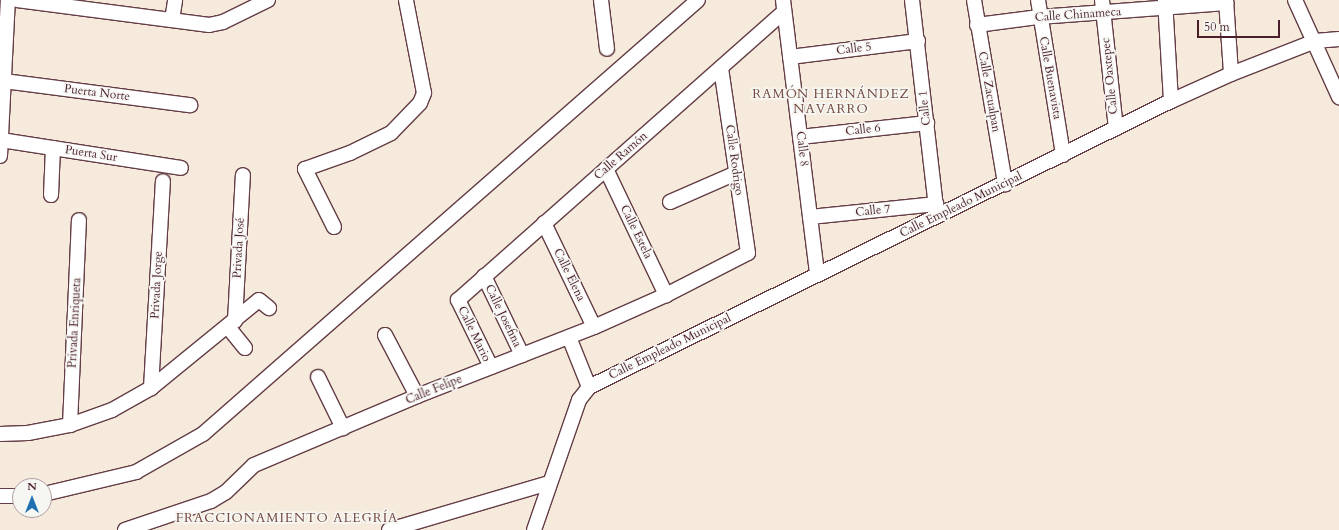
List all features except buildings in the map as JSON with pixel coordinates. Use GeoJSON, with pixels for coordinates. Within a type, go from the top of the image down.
{"type":"FeatureCollection","features":[{"type":"Feature","properties":{"kind":"street"},"geometry":{"type":"LineString","coordinates":[[0,156],[8,0]]}},
{"type":"Feature","properties":{"kind":"street"},"geometry":{"type":"LineString","coordinates":[[18,0],[65,3],[172,20],[210,24],[223,22],[268,0]]}},
{"type":"Feature","properties":{"kind":"street"},"geometry":{"type":"LineString","coordinates":[[172,20],[175,0]]}},
{"type":"Feature","properties":{"kind":"street"},"geometry":{"type":"LineString","coordinates":[[334,227],[305,169],[350,153],[391,134],[420,103],[424,93],[406,0]]}},
{"type":"Feature","properties":{"kind":"street"},"geometry":{"type":"LineString","coordinates":[[602,0],[607,49]]}},
{"type":"Feature","properties":{"kind":"street"},"geometry":{"type":"LineString","coordinates":[[52,492],[136,472],[203,434],[698,0]]}},
{"type":"Feature","properties":{"kind":"street","name":"Calle 1"},"geometry":{"type":"LineString","coordinates":[[912,0],[918,41],[936,210]]}},
{"type":"Feature","properties":{"kind":"street","name":"Calle Zacualpan"},"geometry":{"type":"LineString","coordinates":[[974,0],[1005,184]]}},
{"type":"Feature","properties":{"kind":"street","name":"Calle Buenavista"},"geometry":{"type":"LineString","coordinates":[[1038,0],[1039,17],[1063,155]]}},
{"type":"Feature","properties":{"kind":"street"},"geometry":{"type":"LineString","coordinates":[[1295,0],[1339,97]]}},
{"type":"Feature","properties":{"kind":"street"},"geometry":{"type":"LineString","coordinates":[[1226,1],[1231,74]]}},
{"type":"Feature","properties":{"kind":"street","name":"Calle Chinameca"},"geometry":{"type":"LineString","coordinates":[[977,25],[1039,17],[1103,6],[1226,1]]}},
{"type":"Feature","properties":{"kind":"street"},"geometry":{"type":"LineString","coordinates":[[1165,4],[1170,101]]}},
{"type":"Feature","properties":{"kind":"street","name":"Calle 8"},"geometry":{"type":"LineString","coordinates":[[784,6],[817,274]]}},
{"type":"Feature","properties":{"kind":"street","name":"Calle Ramón"},"geometry":{"type":"LineString","coordinates":[[458,300],[720,68],[784,6]]}},
{"type":"Feature","properties":{"kind":"street","name":"Calle Oaxtepec"},"geometry":{"type":"LineString","coordinates":[[1103,6],[1116,128]]}},
{"type":"Feature","properties":{"kind":"street","name":"Calle Empleado Municipal"},"geometry":{"type":"LineString","coordinates":[[589,387],[817,274],[936,210],[1005,184],[1170,101],[1231,74],[1314,41],[1339,39]]}},
{"type":"Feature","properties":{"kind":"street","name":"Calle 5"},"geometry":{"type":"LineString","coordinates":[[790,57],[918,41]]}},
{"type":"Feature","properties":{"kind":"street","name":"Calle Rodrigo"},"geometry":{"type":"LineString","coordinates":[[720,68],[748,253]]}},
{"type":"Feature","properties":{"kind":"street","name":"Puerta Norte"},"geometry":{"type":"LineString","coordinates":[[4,81],[190,105]]}},
{"type":"Feature","properties":{"kind":"street","name":"Calle 6"},"geometry":{"type":"LineString","coordinates":[[800,137],[927,123]]}},
{"type":"Feature","properties":{"kind":"street","name":"Puerta Sur"},"geometry":{"type":"LineString","coordinates":[[1,140],[181,168]]}},
{"type":"Feature","properties":{"kind":"street"},"geometry":{"type":"LineString","coordinates":[[50,195],[53,148]]}},
{"type":"Feature","properties":{"kind":"street","name":"Calle Estela"},"geometry":{"type":"LineString","coordinates":[[606,169],[666,295]]}},
{"type":"Feature","properties":{"kind":"street"},"geometry":{"type":"LineString","coordinates":[[670,202],[736,173]]}},
{"type":"Feature","properties":{"kind":"street","name":"Privada José"},"geometry":{"type":"LineString","coordinates":[[232,324],[243,175]]}},
{"type":"Feature","properties":{"kind":"street","name":"Privada Jorge"},"geometry":{"type":"LineString","coordinates":[[151,388],[163,181]]}},
{"type":"Feature","properties":{"kind":"street","name":"Calle 7"},"geometry":{"type":"LineString","coordinates":[[810,217],[936,210]]}},
{"type":"Feature","properties":{"kind":"street","name":"Privada Enriqueta"},"geometry":{"type":"LineString","coordinates":[[70,425],[80,220]]}},
{"type":"Feature","properties":{"kind":"street","name":"Calle Elena"},"geometry":{"type":"LineString","coordinates":[[544,223],[594,327]]}},
{"type":"Feature","properties":{"kind":"street","name":"Calle Felipe"},"geometry":{"type":"LineString","coordinates":[[126,530],[211,501],[226,492],[254,464],[417,396],[594,327],[666,295],[748,253]]}},
{"type":"Feature","properties":{"kind":"street","name":"Calle Josefina"},"geometry":{"type":"LineString","coordinates":[[484,276],[522,355]]}},
{"type":"Feature","properties":{"kind":"street"},"geometry":{"type":"LineString","coordinates":[[0,434],[28,433],[70,425],[112,410],[151,388],[232,324],[259,300],[269,308]]}},
{"type":"Feature","properties":{"kind":"street","name":"Calle Mario"},"geometry":{"type":"LineString","coordinates":[[458,300],[491,367]]}},
{"type":"Feature","properties":{"kind":"street"},"geometry":{"type":"LineString","coordinates":[[232,324],[245,348]]}},
{"type":"Feature","properties":{"kind":"street"},"geometry":{"type":"LineString","coordinates":[[385,335],[417,396]]}},
{"type":"Feature","properties":{"kind":"street"},"geometry":{"type":"LineString","coordinates":[[534,530],[579,400],[589,387],[569,337]]}},
{"type":"Feature","properties":{"kind":"street"},"geometry":{"type":"LineString","coordinates":[[318,377],[343,428]]}},
{"type":"Feature","properties":{"kind":"street"},"geometry":{"type":"LineString","coordinates":[[389,530],[549,483]]}},
{"type":"Feature","properties":{"kind":"street"},"geometry":{"type":"LineString","coordinates":[[0,496],[12,496]]}},
{"type":"Feature","properties":{"kind":"district","name":"RAMÓN HERNÁNDEZ NAVARRO"},"geometry":{"type":"Point","coordinates":[831,102]}},
{"type":"Feature","properties":{"kind":"district","name":"FRACCIONAMIENTO ALEGRÍA"},"geometry":{"type":"Point","coordinates":[287,518]}}]}
